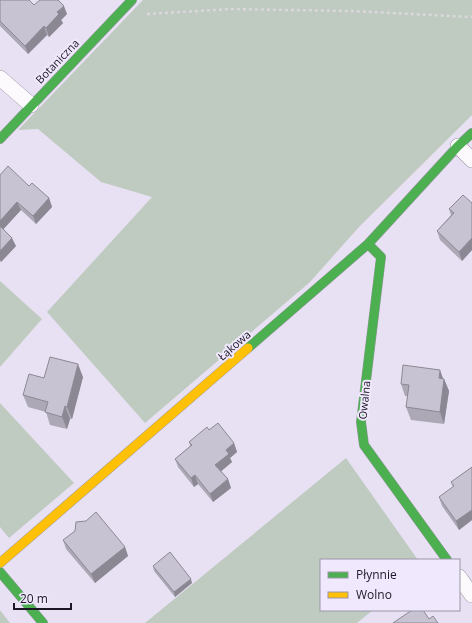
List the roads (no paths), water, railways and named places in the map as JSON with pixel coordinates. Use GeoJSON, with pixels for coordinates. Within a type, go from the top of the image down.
{"type":"FeatureCollection","features":[{"type":"Feature","properties":{"kind":"street","name":"Botaniczna"},"geometry":{"type":"LineString","coordinates":[[0,139],[132,0]]}},
{"type":"Feature","properties":{"kind":"street"},"geometry":{"type":"LineString","coordinates":[[0,78],[31,105]]}},
{"type":"Feature","properties":{"kind":"street","name":"Łąkowa"},"geometry":{"type":"LineString","coordinates":[[0,563],[368,244],[458,146],[472,133]]}},
{"type":"Feature","properties":{"kind":"street"},"geometry":{"type":"LineString","coordinates":[[458,146],[472,160]]}},
{"type":"Feature","properties":{"kind":"street","name":"Owalna"},"geometry":{"type":"LineString","coordinates":[[368,244],[381,257],[360,422],[364,445],[446,559]]}},
{"type":"Feature","properties":{"kind":"street"},"geometry":{"type":"LineString","coordinates":[[0,572],[43,623]]}},
{"type":"Feature","properties":{"kind":"street"},"geometry":{"type":"LineString","coordinates":[[460,577],[472,595]]}}]}
